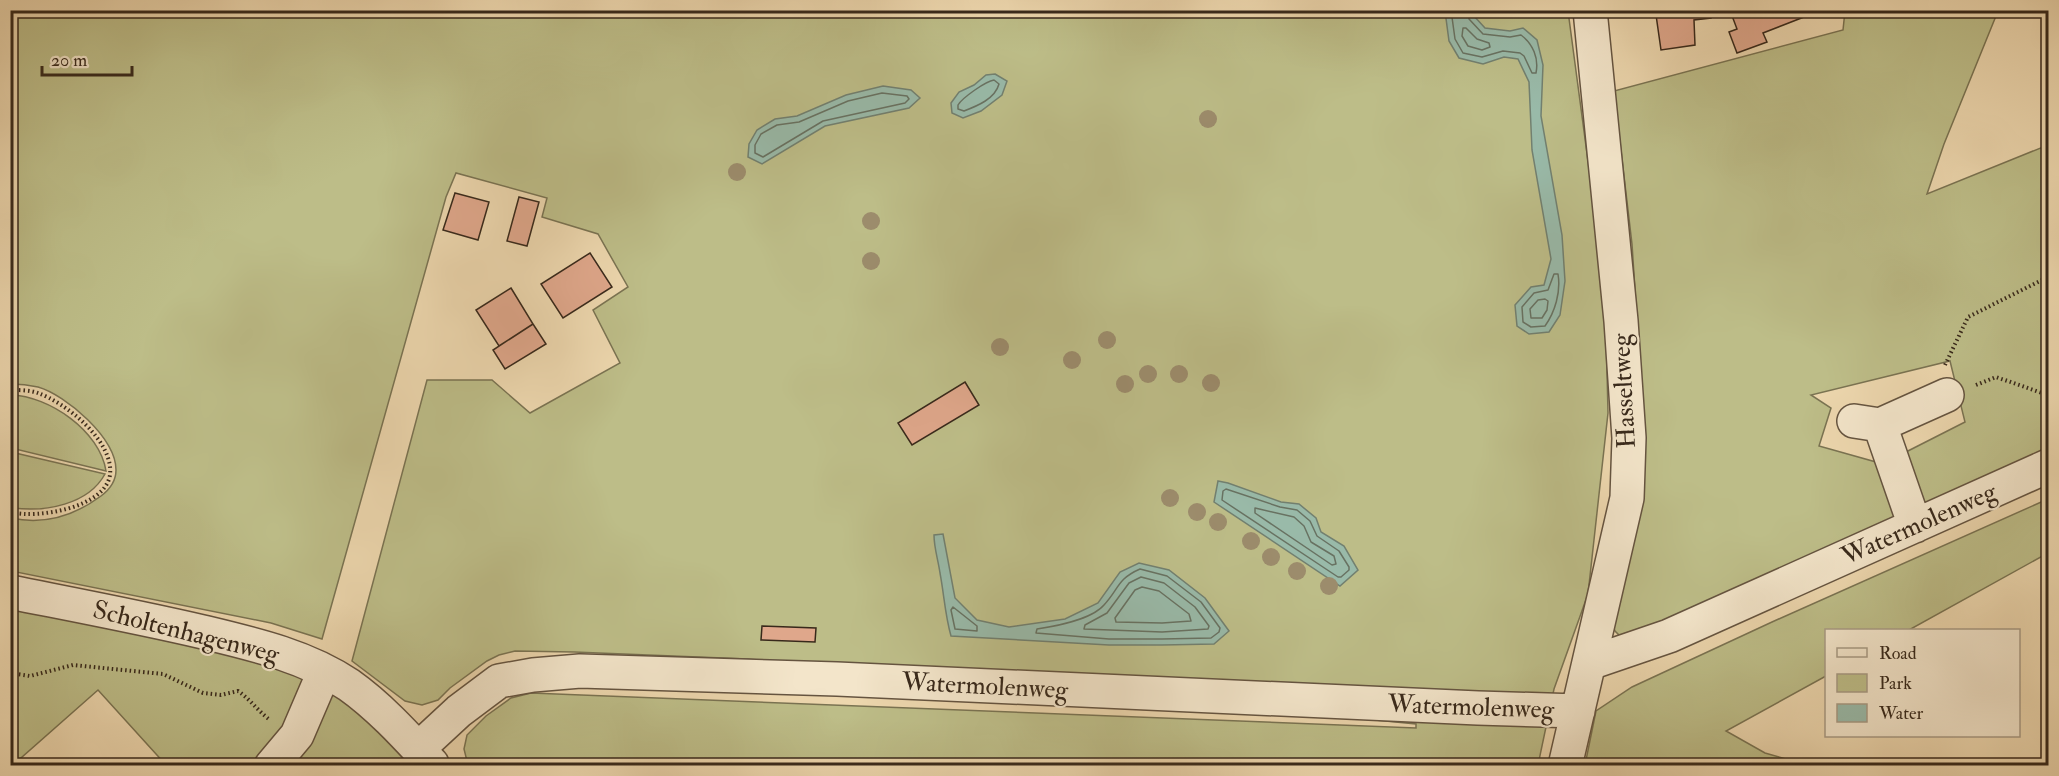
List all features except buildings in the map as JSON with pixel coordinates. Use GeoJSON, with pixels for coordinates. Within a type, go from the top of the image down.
{"type":"FeatureCollection","features":[{"type":"Feature","properties":{"kind":"street","name":"Hasseltweg"},"geometry":{"type":"LineString","coordinates":[[1566,765],[1627,498],[1629,438],[1621,321],[1590,10]]}},
{"type":"Feature","properties":{"kind":"street"},"geometry":{"type":"LineString","coordinates":[[1915,526],[1867,423],[1944,384]]}},
{"type":"Feature","properties":{"kind":"street","name":"Watermolenweg"},"geometry":{"type":"LineString","coordinates":[[1590,663],[1669,636],[2049,466]]}},
{"type":"Feature","properties":{"kind":"street","name":"Scholtenhagenweg"},"geometry":{"type":"LineString","coordinates":[[10,592],[160,622],[260,646],[324,672],[348,685],[377,708],[425,757]]}},
{"type":"Feature","properties":{"kind":"street","name":"Watermolenweg"},"geometry":{"type":"LineString","coordinates":[[425,757],[459,711],[499,681],[532,675],[580,671],[1578,711]]}},
{"type":"Feature","properties":{"kind":"street"},"geometry":{"type":"LineString","coordinates":[[271,765],[297,735],[324,672]]}},
{"type":"Feature","properties":{"kind":"path"},"geometry":{"type":"LineString","coordinates":[[2049,277],[1968,317],[1944,384],[1996,377],[2049,395]]}},
{"type":"Feature","properties":{"kind":"path"},"geometry":{"type":"LineString","coordinates":[[10,390],[36,392],[78,417],[97,437],[104,450],[110,478],[101,490],[76,506],[61,511],[33,515],[10,512]]}},
{"type":"Feature","properties":{"kind":"path"},"geometry":{"type":"LineString","coordinates":[[10,673],[30,676],[74,664],[163,674],[203,693],[221,695],[238,691],[269,720],[297,735]]}},
{"type":"Feature","properties":{"kind":"green space"},"geometry":{"type":"Polygon","coordinates":[[[11,11],[1568,11],[1605,289],[1608,413],[1588,594],[1554,689],[1538,765],[468,765],[464,749],[467,735],[486,716],[511,698],[531,693],[1416,728],[1416,724],[748,659],[574,652],[515,651],[499,655],[450,688],[438,700],[422,705],[405,701],[352,661],[427,380],[492,380],[530,413],[620,363],[593,310],[628,287],[598,234],[542,217],[547,198],[456,173],[446,197],[322,639],[271,623],[11,571],[11,518],[46,519],[80,509],[107,491],[116,470],[108,445],[88,419],[75,408],[38,387],[11,384],[11,11]]]}},
{"type":"Feature","properties":{"kind":"green space"},"geometry":{"type":"Polygon","coordinates":[[[1845,11],[1998,11],[1944,144],[1927,194],[2048,145],[2048,458],[1920,507],[1904,453],[1965,422],[1950,361],[1811,395],[1831,408],[1819,446],[1883,464],[1897,492],[1894,529],[1622,638],[1615,631],[1610,619],[1644,478],[1644,429],[1632,244],[1614,91],[1843,30],[1845,11]]]}},
{"type":"Feature","properties":{"kind":"green space"},"geometry":{"type":"Polygon","coordinates":[[[11,395],[41,402],[70,418],[94,442],[102,456],[106,471],[11,448],[11,395]]]}},
{"type":"Feature","properties":{"kind":"green space"},"geometry":{"type":"Polygon","coordinates":[[[11,452],[105,474],[88,493],[65,504],[38,509],[13,508],[11,507],[11,452]]]}},
{"type":"Feature","properties":{"kind":"green space"},"geometry":{"type":"Polygon","coordinates":[[[2048,499],[2048,553],[1911,629],[1825,629],[1825,677],[1726,731],[1765,753],[1807,765],[1585,765],[1596,711],[1632,687],[2048,499]]]}},
{"type":"Feature","properties":{"kind":"green space"},"geometry":{"type":"Polygon","coordinates":[[[11,602],[103,622],[299,673],[303,683],[288,725],[264,756],[238,765],[166,765],[98,690],[11,766],[11,602]]]}},
{"type":"Feature","properties":{"kind":"green space"},"geometry":{"type":"Polygon","coordinates":[[[328,693],[338,694],[420,766],[289,766],[328,693]]]}},
{"type":"Feature","properties":{"kind":"water"},"geometry":{"type":"Polygon","coordinates":[[[1445,11],[1475,11],[1474,16],[1485,28],[1510,31],[1523,28],[1537,40],[1543,65],[1541,116],[1562,235],[1565,281],[1560,315],[1549,332],[1529,334],[1517,326],[1515,305],[1531,287],[1544,285],[1551,259],[1532,150],[1529,82],[1518,59],[1504,57],[1483,64],[1459,58],[1449,41],[1445,11]]]}},
{"type":"Feature","properties":{"kind":"water"},"geometry":{"type":"Polygon","coordinates":[[[995,74],[1007,81],[1002,95],[981,111],[963,118],[952,113],[951,103],[959,92],[974,85],[986,75],[995,74]]]}},
{"type":"Feature","properties":{"kind":"water"},"geometry":{"type":"Polygon","coordinates":[[[883,86],[911,90],[920,98],[909,108],[825,126],[762,164],[748,157],[749,144],[757,130],[775,119],[797,116],[846,95],[883,86]]]}},
{"type":"Feature","properties":{"kind":"water"},"geometry":{"type":"Polygon","coordinates":[[[1218,481],[1281,502],[1299,504],[1316,518],[1321,532],[1344,546],[1358,570],[1340,586],[1214,502],[1218,481]]]}},
{"type":"Feature","properties":{"kind":"water"},"geometry":{"type":"Polygon","coordinates":[[[943,534],[955,598],[977,620],[1009,627],[1065,619],[1098,603],[1120,572],[1139,563],[1169,570],[1205,598],[1229,631],[1214,644],[1162,645],[1109,645],[951,636],[934,540],[934,535],[943,534]]]}}]}
